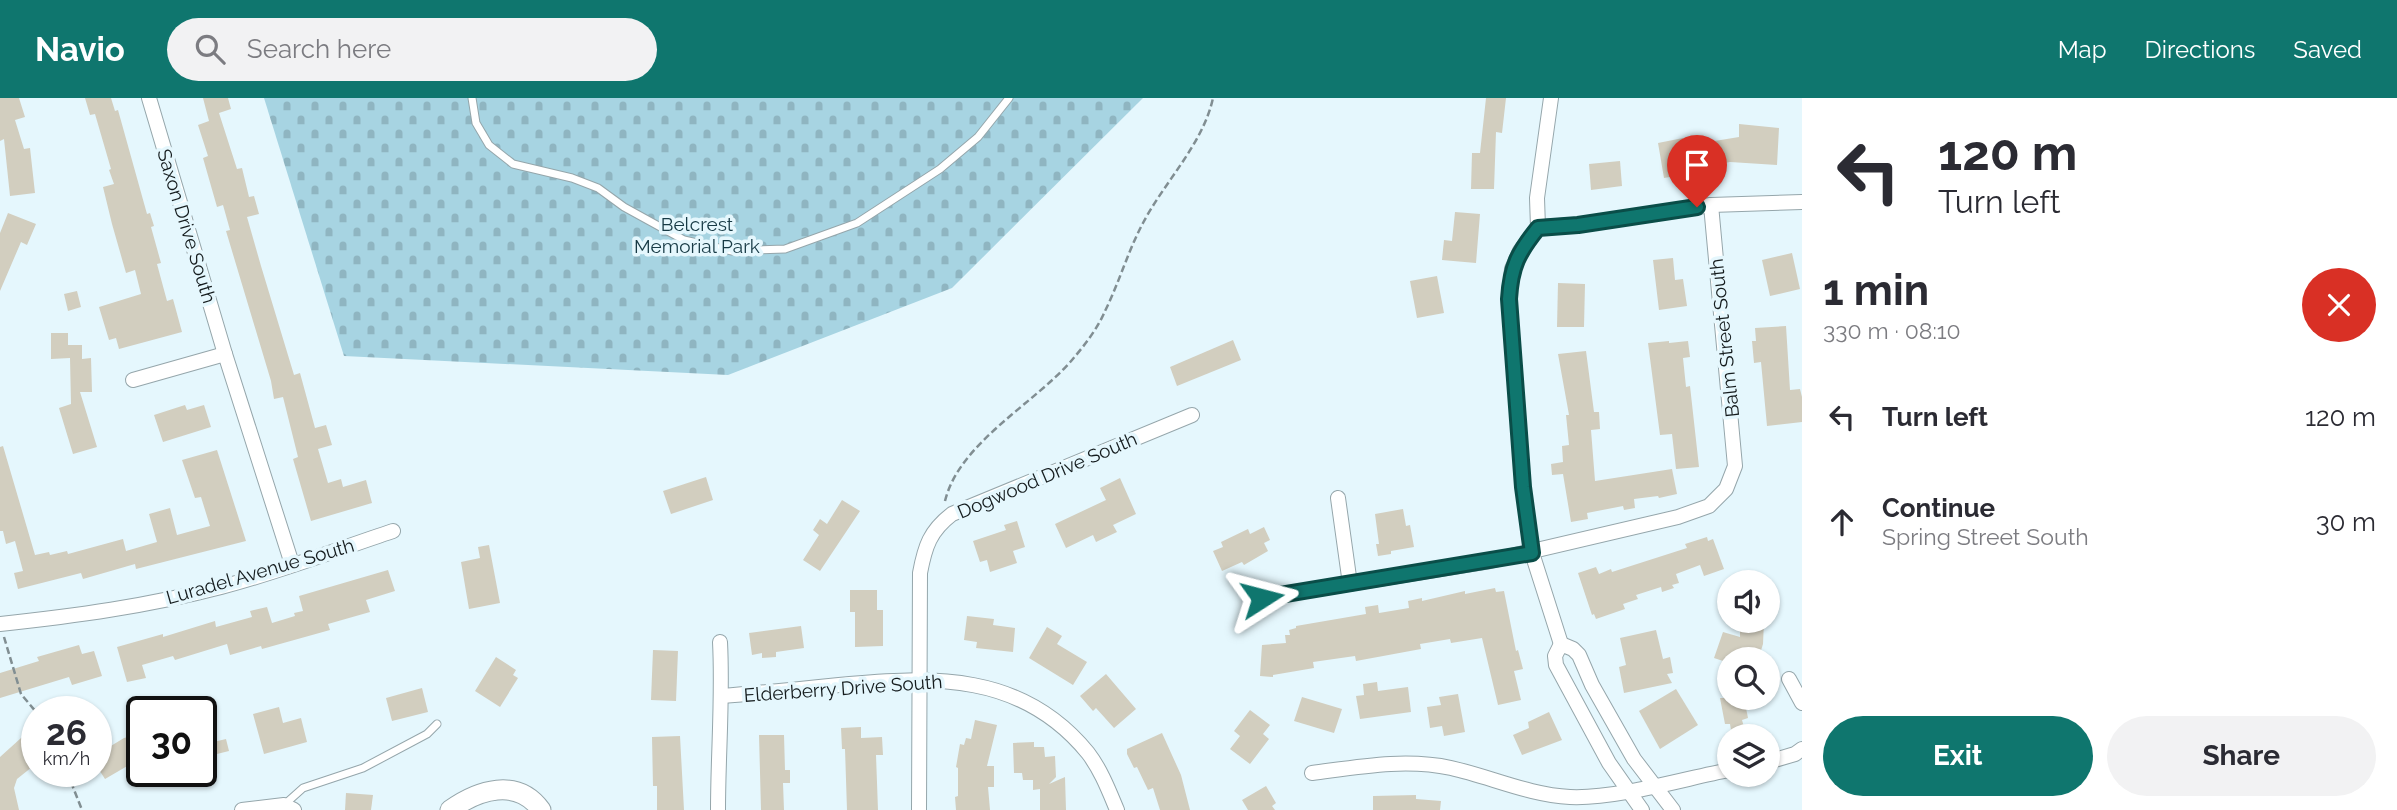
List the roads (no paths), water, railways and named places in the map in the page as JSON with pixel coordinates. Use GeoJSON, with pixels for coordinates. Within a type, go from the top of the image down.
{"type":"FeatureCollection","features":[{"type":"Feature","properties":{"kind":"main road"},"geometry":{"type":"LineString","coordinates":[[450,810],[480,793],[508,789],[530,797],[541,810]]}},
{"type":"Feature","properties":{"kind":"street","name":"Saxon Drive South"},"geometry":{"type":"LineString","coordinates":[[149,98],[225,354],[292,564]]}},
{"type":"Feature","properties":{"kind":"street"},"geometry":{"type":"LineString","coordinates":[[1551,98],[1537,198],[1538,228],[1520,251],[1510,281],[1510,320],[1523,487],[1532,553],[1561,644],[1555,656],[1556,665],[1589,729],[1642,810]]}},
{"type":"Feature","properties":{"kind":"street"},"geometry":{"type":"LineString","coordinates":[[1538,228],[1578,225],[1711,205],[1802,202]]}},
{"type":"Feature","properties":{"kind":"street","name":"Balm Street South"},"geometry":{"type":"LineString","coordinates":[[1262,598],[1532,553],[1678,517],[1709,506],[1726,489],[1735,466],[1711,205]]}},
{"type":"Feature","properties":{"kind":"street"},"geometry":{"type":"LineString","coordinates":[[133,380],[225,354]]}},
{"type":"Feature","properties":{"kind":"street","name":"Dogwood Drive South"},"geometry":{"type":"LineString","coordinates":[[919,810],[920,573],[924,552],[939,524],[952,514],[1192,415]]}},
{"type":"Feature","properties":{"kind":"street"},"geometry":{"type":"LineString","coordinates":[[1338,498],[1350,584]]}},
{"type":"Feature","properties":{"kind":"street","name":"Luradel Avenue South"},"geometry":{"type":"LineString","coordinates":[[0,624],[81,615],[223,587],[393,531]]}},
{"type":"Feature","properties":{"kind":"street"},"geometry":{"type":"LineString","coordinates":[[718,810],[718,729],[722,696],[720,642]]}},
{"type":"Feature","properties":{"kind":"street"},"geometry":{"type":"LineString","coordinates":[[1561,644],[1579,655],[1634,759],[1673,810]]}},
{"type":"Feature","properties":{"kind":"street"},"geometry":{"type":"LineString","coordinates":[[1789,679],[1802,703]]}},
{"type":"Feature","properties":{"kind":"street","name":"Elderberry Drive South"},"geometry":{"type":"LineString","coordinates":[[722,696],[920,680],[954,681],[989,688],[1017,698],[1048,715],[1068,731],[1090,756],[1117,810]]}},
{"type":"Feature","properties":{"kind":"street"},"geometry":{"type":"LineString","coordinates":[[1780,759],[1796,754],[1802,748]]}},
{"type":"Feature","properties":{"kind":"street"},"geometry":{"type":"LineString","coordinates":[[1312,773],[1401,763],[1451,768],[1535,792],[1559,796],[1595,796],[1717,772]]}},
{"type":"Feature","properties":{"kind":"street"},"geometry":{"type":"LineString","coordinates":[[242,810],[289,808]]}},
{"type":"Feature","properties":{"kind":"lane"},"geometry":{"type":"LineString","coordinates":[[472,98],[476,122],[489,145],[513,164],[572,177],[598,188],[624,207],[684,240],[732,251],[785,249],[857,223],[940,169],[978,137],[1009,98]]}},
{"type":"Feature","properties":{"kind":"lane"},"geometry":{"type":"LineString","coordinates":[[289,808],[303,788],[363,768],[427,734],[437,724]]}},
{"type":"Feature","properties":{"kind":"park label","name":"Belcrest Memorial Park"},"geometry":{"type":"Point","coordinates":[697,235]}}]}
